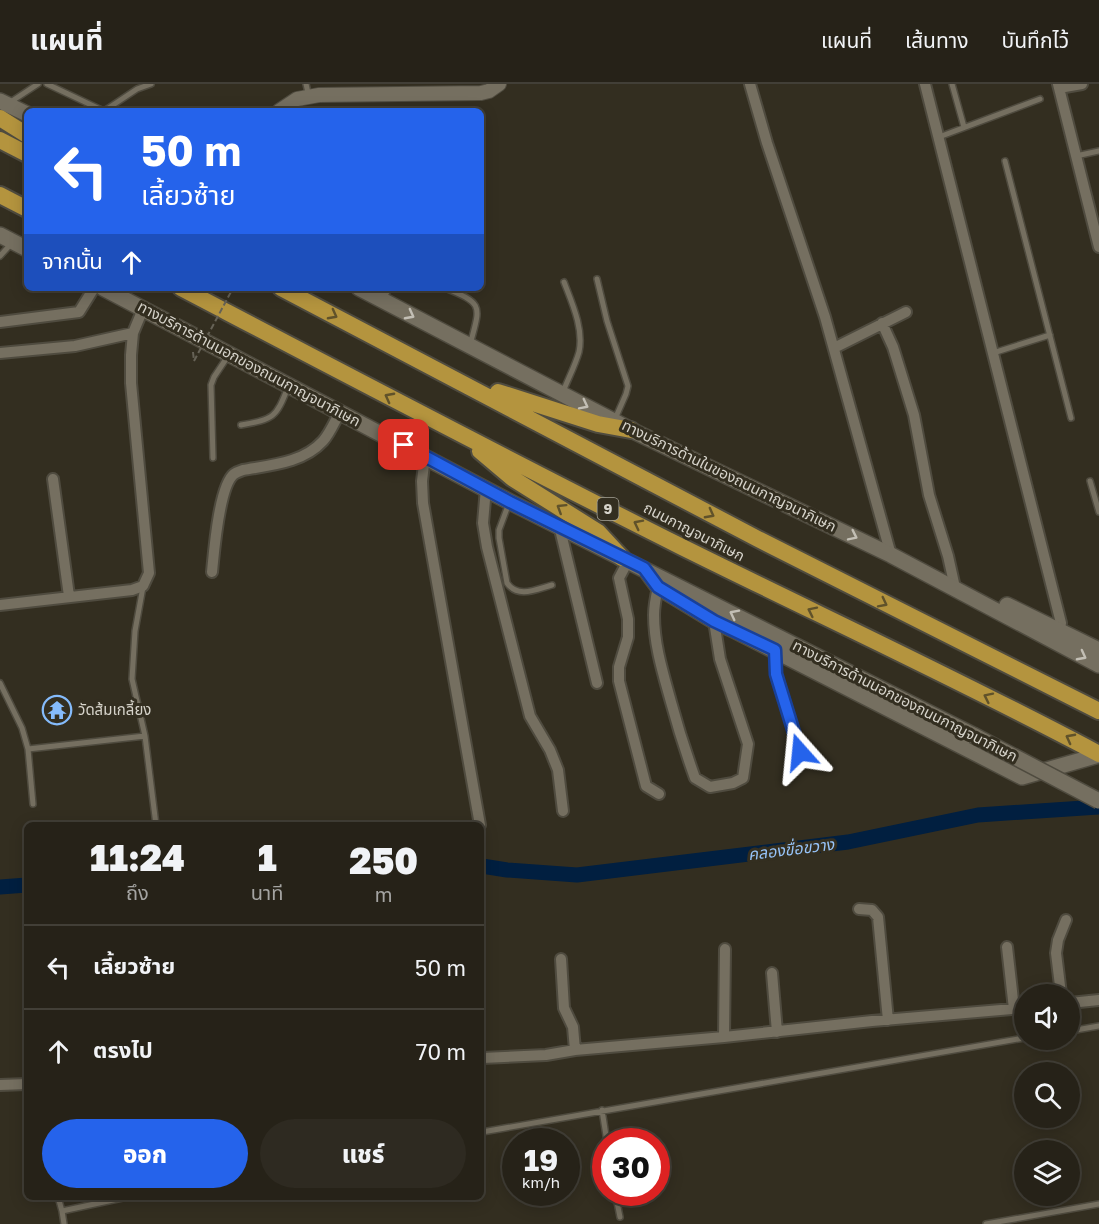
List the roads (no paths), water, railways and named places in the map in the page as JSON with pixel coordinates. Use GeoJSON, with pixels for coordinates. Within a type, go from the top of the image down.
{"type":"FeatureCollection","features":[{"type":"Feature","properties":{"kind":"highway"},"geometry":{"type":"LineString","coordinates":[[2,108],[24,132]]}},
{"type":"Feature","properties":{"kind":"highway"},"geometry":{"type":"LineString","coordinates":[[0,140],[24,152]]}},
{"type":"Feature","properties":{"kind":"highway"},"geometry":{"type":"LineString","coordinates":[[0,195],[24,207]]}},
{"type":"Feature","properties":{"kind":"highway","name":"ถนนกาญจนาภิเษก"},"geometry":{"type":"LineString","coordinates":[[187,291],[682,547],[1040,722],[1099,754]]}},
{"type":"Feature","properties":{"kind":"highway","name":"ถนนกาญจนาภิเษก"},"geometry":{"type":"LineString","coordinates":[[287,291],[758,539],[1098,711]]}},
{"type":"Feature","properties":{"kind":"highway"},"geometry":{"type":"LineString","coordinates":[[454,378],[598,424],[631,430]]}},
{"type":"Feature","properties":{"kind":"highway"},"geometry":{"type":"LineString","coordinates":[[462,435],[512,478],[598,532],[625,560]]}},
{"type":"Feature","properties":{"kind":"main road"},"geometry":{"type":"LineString","coordinates":[[2,108],[24,113]]}},
{"type":"Feature","properties":{"kind":"main road"},"geometry":{"type":"LineString","coordinates":[[6,238],[24,247]]}},
{"type":"Feature","properties":{"kind":"main road","name":"ทางบริการด้านนอกของถนนกาญจนาภิเษก"},"geometry":{"type":"LineString","coordinates":[[109,291],[510,502],[973,735],[1099,801]]}},
{"type":"Feature","properties":{"kind":"main road","name":"ทางบริการด้านในของถนนกาญจนาภิเษก"},"geometry":{"type":"LineString","coordinates":[[386,294],[470,346],[631,430],[921,570],[1099,665]]}},
{"type":"Feature","properties":{"kind":"main road"},"geometry":{"type":"LineString","coordinates":[[644,568],[658,587],[714,621],[1022,777],[1099,754]]}},
{"type":"Feature","properties":{"kind":"main road"},"geometry":{"type":"LineString","coordinates":[[921,570],[1016,609],[1099,650]]}},
{"type":"Feature","properties":{"kind":"street"},"geometry":{"type":"LineString","coordinates":[[284,108],[307,90],[351,94],[481,93],[499,84]]}},
{"type":"Feature","properties":{"kind":"street"},"geometry":{"type":"LineString","coordinates":[[750,84],[825,316],[891,555]]}},
{"type":"Feature","properties":{"kind":"street"},"geometry":{"type":"LineString","coordinates":[[925,84],[1061,623],[1059,631]]}},
{"type":"Feature","properties":{"kind":"street"},"geometry":{"type":"LineString","coordinates":[[1082,84],[1058,86],[1099,247]]}},
{"type":"Feature","properties":{"kind":"street"},"geometry":{"type":"LineString","coordinates":[[0,322],[79,312],[92,291]]}},
{"type":"Feature","properties":{"kind":"street"},"geometry":{"type":"LineString","coordinates":[[0,605],[132,590],[143,586],[149,573],[131,383],[131,355],[133,333],[143,309]]}},
{"type":"Feature","properties":{"kind":"street"},"geometry":{"type":"LineString","coordinates":[[834,348],[906,312]]}},
{"type":"Feature","properties":{"kind":"street"},"geometry":{"type":"LineString","coordinates":[[882,323],[893,346],[915,415],[929,495],[954,583]]}},
{"type":"Feature","properties":{"kind":"street"},"geometry":{"type":"LineString","coordinates":[[0,353],[75,346],[133,333]]}},
{"type":"Feature","properties":{"kind":"street"},"geometry":{"type":"LineString","coordinates":[[212,572],[218,519],[229,482],[234,474],[302,457],[314,450],[324,440],[340,412]]}},
{"type":"Feature","properties":{"kind":"street"},"geometry":{"type":"LineString","coordinates":[[425,456],[423,503],[479,822]]}},
{"type":"Feature","properties":{"kind":"street"},"geometry":{"type":"LineString","coordinates":[[53,479],[69,597]]}},
{"type":"Feature","properties":{"kind":"street"},"geometry":{"type":"LineString","coordinates":[[486,489],[483,523],[487,547],[530,716],[550,750],[558,770],[563,811]]}},
{"type":"Feature","properties":{"kind":"street"},"geometry":{"type":"LineString","coordinates":[[559,525],[597,683]]}},
{"type":"Feature","properties":{"kind":"street"},"geometry":{"type":"LineString","coordinates":[[625,560],[619,578],[628,619],[628,637],[619,668],[619,681],[646,786],[659,794]]}},
{"type":"Feature","properties":{"kind":"street"},"geometry":{"type":"LineString","coordinates":[[658,587],[654,612],[657,652],[694,778],[710,787],[733,783],[743,778],[748,744],[720,658],[714,621]]}},
{"type":"Feature","properties":{"kind":"street"},"geometry":{"type":"LineString","coordinates":[[775,650],[776,674],[800,752]]}},
{"type":"Feature","properties":{"kind":"street"},"geometry":{"type":"LineString","coordinates":[[859,909],[872,910],[878,917],[888,1020]]}},
{"type":"Feature","properties":{"kind":"street"},"geometry":{"type":"LineString","coordinates":[[1060,984],[1056,953],[1058,940],[1066,920]]}},
{"type":"Feature","properties":{"kind":"street"},"geometry":{"type":"LineString","coordinates":[[1007,947],[1014,984]]}},
{"type":"Feature","properties":{"kind":"street"},"geometry":{"type":"LineString","coordinates":[[724,949],[724,1037]]}},
{"type":"Feature","properties":{"kind":"street"},"geometry":{"type":"LineString","coordinates":[[561,959],[564,1008],[573,1027],[575,1050]]}},
{"type":"Feature","properties":{"kind":"street"},"geometry":{"type":"LineString","coordinates":[[772,973],[777,1032]]}},
{"type":"Feature","properties":{"kind":"street"},"geometry":{"type":"LineString","coordinates":[[1080,1002],[1099,1000]]}},
{"type":"Feature","properties":{"kind":"street"},"geometry":{"type":"LineString","coordinates":[[484,1058],[546,1055],[575,1050],[1014,1008]]}},
{"type":"Feature","properties":{"kind":"street"},"geometry":{"type":"LineString","coordinates":[[0,1085],[24,1084]]}},
{"type":"Feature","properties":{"kind":"lane"},"geometry":{"type":"LineString","coordinates":[[2,108],[38,84]]}},
{"type":"Feature","properties":{"kind":"lane"},"geometry":{"type":"LineString","coordinates":[[47,84],[98,108]]}},
{"type":"Feature","properties":{"kind":"lane"},"geometry":{"type":"LineString","coordinates":[[108,108],[137,89],[151,84]]}},
{"type":"Feature","properties":{"kind":"lane"},"geometry":{"type":"LineString","coordinates":[[952,84],[964,127]]}},
{"type":"Feature","properties":{"kind":"lane"},"geometry":{"type":"LineString","coordinates":[[939,137],[1040,99]]}},
{"type":"Feature","properties":{"kind":"lane"},"geometry":{"type":"LineString","coordinates":[[1076,156],[1099,150]]}},
{"type":"Feature","properties":{"kind":"lane"},"geometry":{"type":"LineString","coordinates":[[1005,161],[1071,418]]}},
{"type":"Feature","properties":{"kind":"lane"},"geometry":{"type":"LineString","coordinates":[[0,256],[6,238]]}},
{"type":"Feature","properties":{"kind":"lane"},"geometry":{"type":"LineString","coordinates":[[597,279],[607,321],[628,386],[614,420]]}},
{"type":"Feature","properties":{"kind":"lane"},"geometry":{"type":"LineString","coordinates":[[562,394],[579,351],[579,329],[564,282]]}},
{"type":"Feature","properties":{"kind":"lane"},"geometry":{"type":"LineString","coordinates":[[457,291],[472,301],[478,313],[470,346]]}},
{"type":"Feature","properties":{"kind":"lane"},"geometry":{"type":"LineString","coordinates":[[993,353],[1050,335]]}},
{"type":"Feature","properties":{"kind":"lane"},"geometry":{"type":"LineString","coordinates":[[213,458],[211,385],[229,354]]}},
{"type":"Feature","properties":{"kind":"lane"},"geometry":{"type":"LineString","coordinates":[[241,425],[272,417],[280,407],[289,385]]}},
{"type":"Feature","properties":{"kind":"lane"},"geometry":{"type":"LineString","coordinates":[[1090,481],[1099,512]]}},
{"type":"Feature","properties":{"kind":"lane"},"geometry":{"type":"LineString","coordinates":[[510,502],[499,530],[507,583],[512,589],[520,592],[552,585]]}},
{"type":"Feature","properties":{"kind":"lane"},"geometry":{"type":"LineString","coordinates":[[143,586],[135,631],[132,679],[145,736],[156,822]]}},
{"type":"Feature","properties":{"kind":"lane"},"geometry":{"type":"LineString","coordinates":[[0,683],[22,728],[28,749],[33,804]]}},
{"type":"Feature","properties":{"kind":"lane"},"geometry":{"type":"LineString","coordinates":[[28,749],[145,736]]}},
{"type":"Feature","properties":{"kind":"lane"},"geometry":{"type":"LineString","coordinates":[[1080,1029],[1099,1026]]}},
{"type":"Feature","properties":{"kind":"lane"},"geometry":{"type":"LineString","coordinates":[[484,1132],[1014,1040]]}},
{"type":"Feature","properties":{"kind":"lane"},"geometry":{"type":"LineString","coordinates":[[602,1110],[605,1128]]}},
{"type":"Feature","properties":{"kind":"lane"},"geometry":{"type":"LineString","coordinates":[[59,1200],[64,1224]]}},
{"type":"Feature","properties":{"kind":"lane"},"geometry":{"type":"LineString","coordinates":[[62,1211],[113,1200]]}},
{"type":"Feature","properties":{"kind":"lane"},"geometry":{"type":"LineString","coordinates":[[986,1224],[1099,1204]]}},
{"type":"Feature","properties":{"kind":"lane"},"geometry":{"type":"LineString","coordinates":[[618,1206],[620,1217]]}},
{"type":"Feature","properties":{"kind":"waterway","name":"คลองขื่อขวาง"},"geometry":{"type":"LineString","coordinates":[[484,866],[577,875],[848,842],[978,815],[1099,807]]}},
{"type":"Feature","properties":{"kind":"waterway","name":"คลองขื่อขวาง"},"geometry":{"type":"LineString","coordinates":[[0,887],[24,885]]}},
{"type":"Feature","properties":{"kind":"place","name":"วัดส้มเกลี้ยง"},"geometry":{"type":"Point","coordinates":[57,710]}}]}
